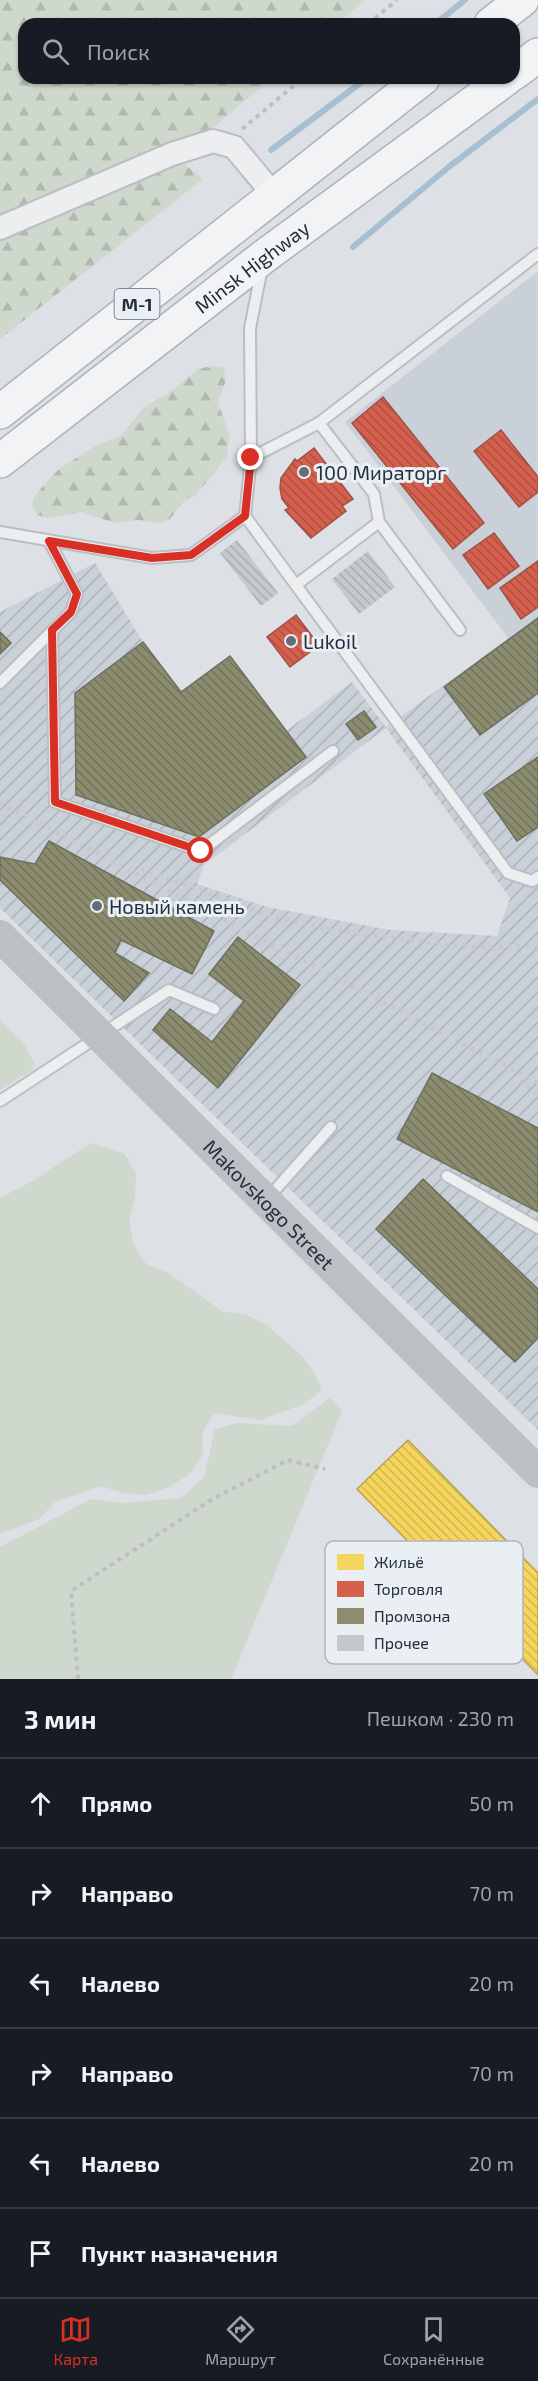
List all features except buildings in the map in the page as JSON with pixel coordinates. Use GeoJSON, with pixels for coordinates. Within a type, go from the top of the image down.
{"type":"FeatureCollection","features":[{"type":"Feature","properties":{"kind":"highway"},"geometry":{"type":"LineString","coordinates":[[499,18],[522,0]]}},
{"type":"Feature","properties":{"kind":"highway"},"geometry":{"type":"LineString","coordinates":[[520,68],[538,55]]}},
{"type":"Feature","properties":{"kind":"highway","name":"Minsk Highway"},"geometry":{"type":"LineString","coordinates":[[0,412],[415,84]]}},
{"type":"Feature","properties":{"kind":"highway","name":"Minsk Highway"},"geometry":{"type":"LineString","coordinates":[[0,461],[266,255],[499,84]]}},
{"type":"Feature","properties":{"kind":"main road","name":"Makovskogo Street"},"geometry":{"type":"LineString","coordinates":[[0,936],[538,1472]]}},
{"type":"Feature","properties":{"kind":"street"},"geometry":{"type":"LineString","coordinates":[[0,228],[172,154],[213,141],[234,147],[274,195]]}},
{"type":"Feature","properties":{"kind":"lane"},"geometry":{"type":"LineString","coordinates":[[251,458],[319,423],[538,254]]}},
{"type":"Feature","properties":{"kind":"lane"},"geometry":{"type":"LineString","coordinates":[[266,255],[250,328],[251,458],[245,516],[508,873],[536,880]]}},
{"type":"Feature","properties":{"kind":"lane"},"geometry":{"type":"LineString","coordinates":[[319,423],[374,494],[379,522],[460,630]]}},
{"type":"Feature","properties":{"kind":"lane"},"geometry":{"type":"LineString","coordinates":[[0,532],[152,558],[191,555],[245,516]]}},
{"type":"Feature","properties":{"kind":"lane"},"geometry":{"type":"LineString","coordinates":[[296,585],[379,522]]}},
{"type":"Feature","properties":{"kind":"lane"},"geometry":{"type":"LineString","coordinates":[[0,683],[71,612],[77,594],[49,541]]}},
{"type":"Feature","properties":{"kind":"lane"},"geometry":{"type":"LineString","coordinates":[[52,630],[55,802],[201,851],[333,751]]}},
{"type":"Feature","properties":{"kind":"lane"},"geometry":{"type":"LineString","coordinates":[[0,1101],[169,990],[214,1010]]}},
{"type":"Feature","properties":{"kind":"lane"},"geometry":{"type":"LineString","coordinates":[[266,1200],[331,1127]]}},
{"type":"Feature","properties":{"kind":"lane"},"geometry":{"type":"LineString","coordinates":[[447,1176],[538,1228]]}},
{"type":"Feature","properties":{"kind":"path"},"geometry":{"type":"LineString","coordinates":[[375,18],[397,0]]}},
{"type":"Feature","properties":{"kind":"path"},"geometry":{"type":"LineString","coordinates":[[224,144],[296,84]]}},
{"type":"Feature","properties":{"kind":"path"},"geometry":{"type":"LineString","coordinates":[[78,1679],[71,1591],[211,1500],[288,1460],[325,1469]]}},
{"type":"Feature","properties":{"kind":"shaded area"},"geometry":{"type":"Polygon","coordinates":[[[538,271],[538,617],[509,639],[345,422],[538,271]]]}},
{"type":"Feature","properties":{"kind":"shaded area"},"geometry":{"type":"Polygon","coordinates":[[[95,563],[143,642],[180,692],[230,656],[286,731],[352,682],[386,727],[538,617],[538,1430],[0,908],[0,612],[95,563]],[[386,728],[204,865],[197,884],[267,907],[390,930],[497,936],[510,898],[386,728]]]}},
{"type":"Feature","properties":{"kind":"green space"},"geometry":{"type":"Polygon","coordinates":[[[0,0],[365,0],[344,18],[18,18],[18,84],[265,84],[177,158],[203,179],[0,339],[0,0]]]}},
{"type":"Feature","properties":{"kind":"green space"},"geometry":{"type":"Polygon","coordinates":[[[212,366],[224,368],[226,380],[218,402],[229,434],[227,457],[196,495],[185,500],[170,519],[160,523],[138,520],[115,523],[82,512],[48,518],[37,515],[32,505],[35,495],[59,469],[98,444],[121,436],[143,408],[173,390],[198,369],[212,366]]]}},
{"type":"Feature","properties":{"kind":"green space"},"geometry":{"type":"Polygon","coordinates":[[[0,1020],[23,1042],[34,1062],[32,1070],[0,1090],[0,1020]]]}},
{"type":"Feature","properties":{"kind":"green space"},"geometry":{"type":"Polygon","coordinates":[[[91,1143],[125,1154],[136,1174],[135,1198],[129,1221],[134,1245],[146,1264],[167,1272],[223,1312],[245,1314],[265,1324],[299,1353],[313,1371],[322,1390],[304,1404],[260,1420],[214,1413],[202,1433],[203,1454],[190,1474],[169,1487],[146,1495],[123,1493],[101,1486],[55,1502],[39,1519],[0,1534],[0,1198],[34,1180],[91,1143]]]}},
{"type":"Feature","properties":{"kind":"green space"},"geometry":{"type":"Polygon","coordinates":[[[330,1398],[342,1411],[231,1679],[0,1679],[0,1547],[91,1499],[123,1503],[181,1498],[204,1477],[215,1429],[238,1423],[292,1426],[330,1398]]]}},
{"type":"Feature","properties":{"kind":"waterway"},"geometry":{"type":"LineString","coordinates":[[442,18],[465,0]]}},
{"type":"Feature","properties":{"kind":"waterway"},"geometry":{"type":"LineString","coordinates":[[271,150],[359,84]]}},
{"type":"Feature","properties":{"kind":"waterway"},"geometry":{"type":"LineString","coordinates":[[353,247],[450,166],[538,99]]}},
{"type":"Feature","properties":{"kind":"railway"},"geometry":{"type":"LineString","coordinates":[[0,803],[538,1083]]}},
{"type":"Feature","properties":{"kind":"railway"},"geometry":{"type":"LineString","coordinates":[[141,869],[277,918],[337,931],[463,947],[538,946]]}},
{"type":"Feature","properties":{"kind":"railway"},"geometry":{"type":"LineString","coordinates":[[520,1081],[538,1094]]}},
{"type":"Feature","properties":{"kind":"place","name":"100 Мираторг"},"geometry":{"type":"Point","coordinates":[304,472]}},
{"type":"Feature","properties":{"kind":"place","name":"Lukoil"},"geometry":{"type":"Point","coordinates":[291,641]}},
{"type":"Feature","properties":{"kind":"place","name":"Новый камень"},"geometry":{"type":"Point","coordinates":[97,906]}},
{"type":"Feature","properties":{"kind":"route"},"geometry":{"type":"LineString","coordinates":[[201,851],[55,802],[52,630],[71,612],[77,594],[49,541],[152,558],[191,555],[245,516],[251,458]]}}]}
